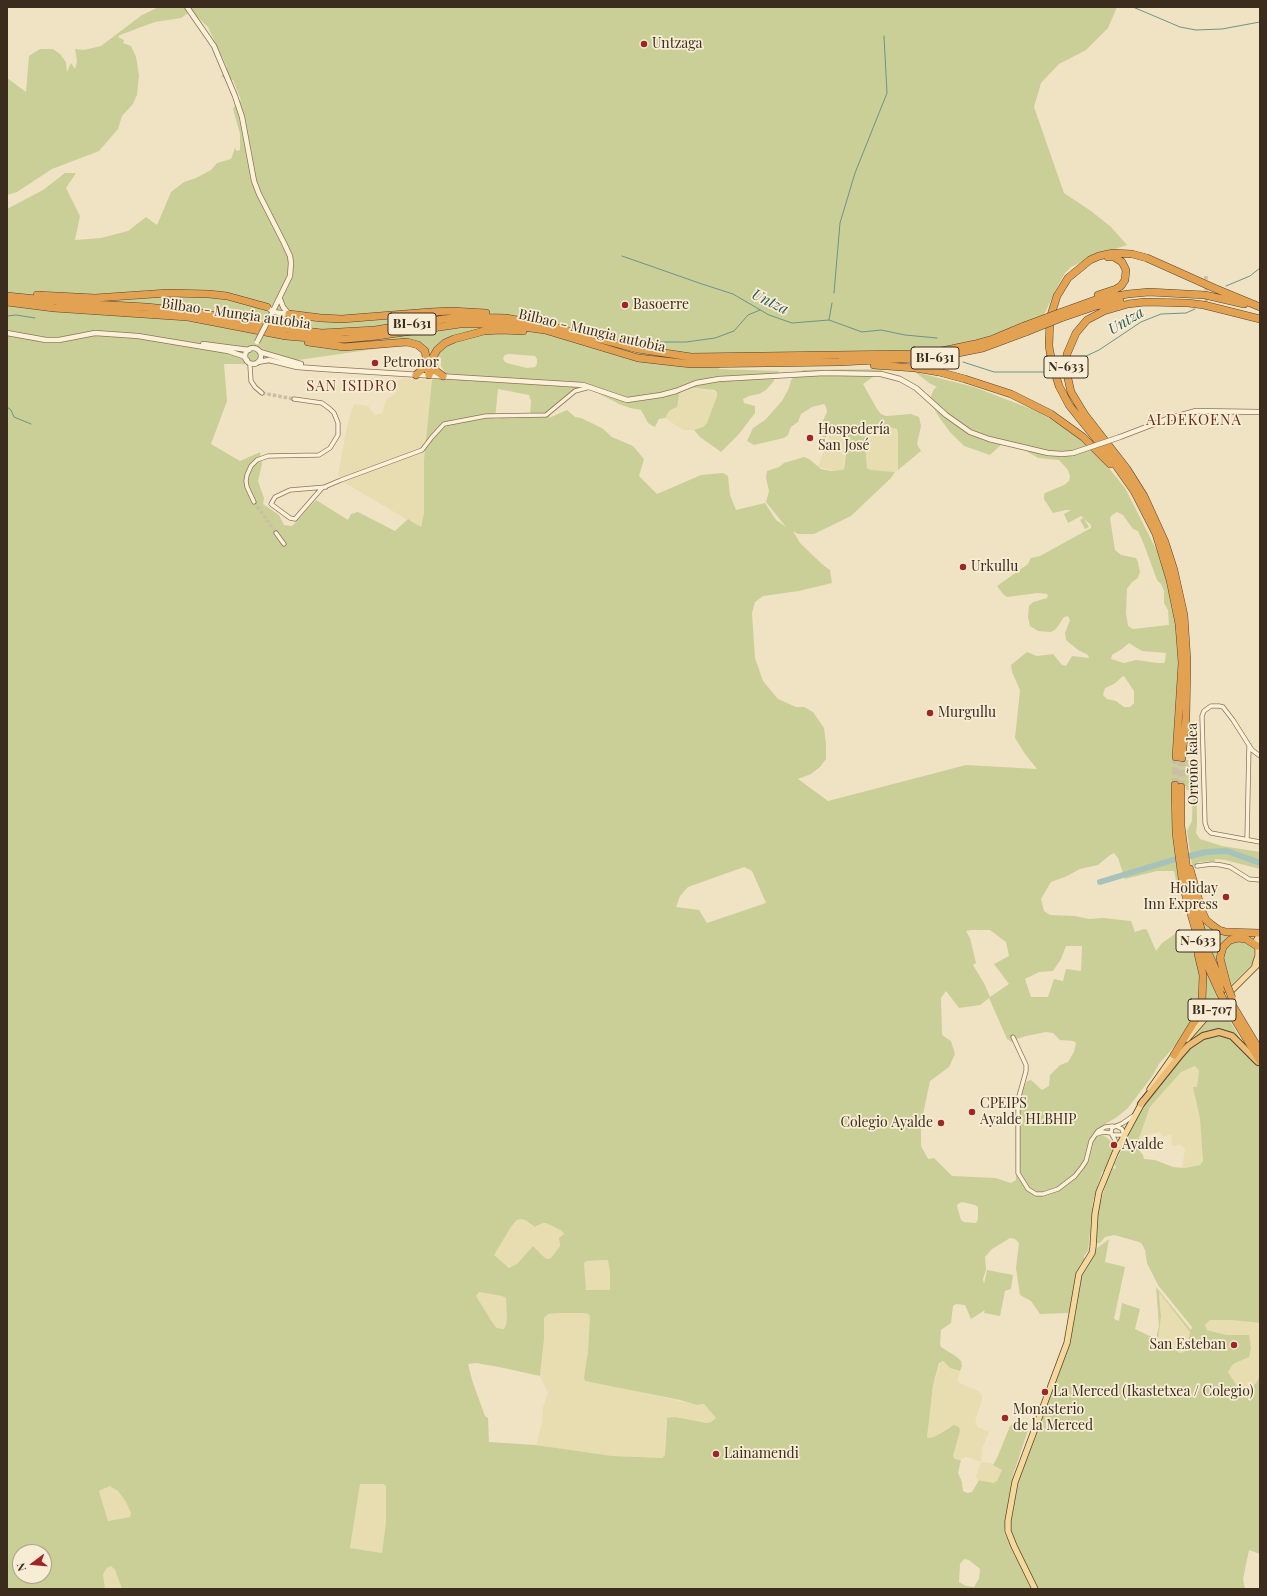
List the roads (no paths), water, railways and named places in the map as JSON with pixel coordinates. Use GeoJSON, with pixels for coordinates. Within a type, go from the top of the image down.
{"type":"FeatureCollection","features":[{"type":"Feature","properties":{"kind":"highway"},"geometry":{"type":"LineString","coordinates":[[1087,264],[1099,256],[1124,253],[1140,256],[1260,308]]}},
{"type":"Feature","properties":{"kind":"highway"},"geometry":{"type":"LineString","coordinates":[[1074,306],[1087,299],[1121,286],[1127,274],[1124,266],[1114,257],[1101,258],[1087,264]]}},
{"type":"Feature","properties":{"kind":"highway","name":"N-633"},"geometry":{"type":"LineString","coordinates":[[1087,264],[1068,278],[1057,296],[1050,318],[1049,346],[1055,374],[1063,394],[1075,413],[1105,450],[1134,491],[1156,534],[1175,601],[1180,637],[1182,663],[1179,757],[1186,717],[1187,661],[1184,615],[1174,570],[1166,542],[1144,496],[1127,469],[1085,415],[1071,392],[1066,370],[1066,354],[1081,326],[1095,315],[1115,307],[1128,304],[1145,302],[1188,303],[1211,306],[1260,319]]}},
{"type":"Feature","properties":{"kind":"highway","name":"Bilbao - Mungia autobia"},"geometry":{"type":"LineString","coordinates":[[1060,315],[1074,306],[1095,300],[1128,294],[1166,292],[1205,295],[1260,308]]}},
{"type":"Feature","properties":{"kind":"highway"},"geometry":{"type":"LineString","coordinates":[[7,293],[95,298],[168,294],[209,294],[227,296],[267,307]]}},
{"type":"Feature","properties":{"kind":"highway","name":"Bilbao - Mungia autobia"},"geometry":{"type":"LineString","coordinates":[[7,296],[75,303],[146,307],[196,312],[270,327],[322,333],[375,330],[444,319],[467,317],[506,318],[554,327],[638,349],[690,356],[909,354],[937,352],[975,344],[1025,329]]}},
{"type":"Feature","properties":{"kind":"highway","name":"Bilbao - Mungia autobia"},"geometry":{"type":"LineString","coordinates":[[7,302],[99,311],[188,317],[286,336],[345,339],[377,336],[439,326],[460,324],[496,324],[545,330],[638,358],[678,363],[730,364],[840,362],[938,357],[983,348],[1060,315],[1128,299],[1184,298],[1205,301],[1260,315]]}},
{"type":"Feature","properties":{"kind":"highway"},"geometry":{"type":"LineString","coordinates":[[289,314],[342,319],[451,311],[500,315],[506,318]]}},
{"type":"Feature","properties":{"kind":"highway"},"geometry":{"type":"LineString","coordinates":[[429,375],[433,357],[437,350],[445,343],[466,335],[484,331],[526,331],[590,344]]}},
{"type":"Feature","properties":{"kind":"highway"},"geometry":{"type":"LineString","coordinates":[[286,336],[294,340],[344,346],[407,342],[418,345],[425,350],[430,365],[443,376]]}},
{"type":"Feature","properties":{"kind":"highway"},"geometry":{"type":"LineString","coordinates":[[840,362],[915,368],[965,378],[1010,394],[1051,414],[1083,437],[1111,466],[1132,494],[1157,540]]}},
{"type":"Feature","properties":{"kind":"highway"},"geometry":{"type":"LineString","coordinates":[[416,375],[430,365]]}},
{"type":"Feature","properties":{"kind":"highway","name":"N-633"},"geometry":{"type":"LineString","coordinates":[[1105,450],[1110,454],[1141,497],[1154,520],[1174,570]]}},
{"type":"Feature","properties":{"kind":"highway","name":"N-633"},"geometry":{"type":"LineString","coordinates":[[1224,989],[1203,956],[1183,886],[1176,833],[1178,786],[1181,826],[1190,892],[1208,952],[1224,989],[1229,1001],[1260,1062]]}},
{"type":"Feature","properties":{"kind":"highway"},"geometry":{"type":"LineString","coordinates":[[1181,826],[1197,897],[1206,920],[1219,930],[1226,932],[1260,934]]}},
{"type":"Feature","properties":{"kind":"highway"},"geometry":{"type":"LineString","coordinates":[[1174,1055],[1196,1019],[1204,993],[1203,975],[1189,922],[1183,886]]}},
{"type":"Feature","properties":{"kind":"highway"},"geometry":{"type":"LineString","coordinates":[[1229,1001],[1224,989],[1220,958],[1223,947],[1230,940],[1238,938],[1246,939],[1258,948]]}},
{"type":"Feature","properties":{"kind":"highway","name":"N-633"},"geometry":{"type":"LineString","coordinates":[[1229,1001],[1260,1051]]}},
{"type":"Feature","properties":{"kind":"highway"},"geometry":{"type":"LineString","coordinates":[[1141,1104],[1188,1046],[1203,1036],[1219,1032],[1232,1036],[1260,1062]]}},
{"type":"Feature","properties":{"kind":"main road"},"geometry":{"type":"LineString","coordinates":[[1254,968],[1258,956],[1256,941],[1260,934]]}},
{"type":"Feature","properties":{"kind":"main road","name":"BI-707"},"geometry":{"type":"LineString","coordinates":[[1035,1589],[1008,1531],[1008,1521],[1017,1474],[1067,1343],[1078,1274],[1092,1253],[1094,1247],[1096,1204],[1104,1179],[1124,1135],[1141,1104],[1174,1055],[1198,1025],[1260,962]]}},
{"type":"Feature","properties":{"kind":"street"},"geometry":{"type":"LineString","coordinates":[[187,7],[214,46],[235,96],[242,117],[256,188],[290,256],[290,276],[280,299],[257,342],[246,354],[246,360]]}},
{"type":"Feature","properties":{"kind":"street"},"geometry":{"type":"LineString","coordinates":[[280,299],[273,305],[267,307],[272,313],[289,314]]}},
{"type":"Feature","properties":{"kind":"street"},"geometry":{"type":"LineString","coordinates":[[280,299],[283,307],[289,314]]}},
{"type":"Feature","properties":{"kind":"street"},"geometry":{"type":"LineString","coordinates":[[7,333],[46,340],[59,340],[95,334],[138,336],[236,353],[251,364],[269,360],[312,368],[591,387],[621,399],[635,400],[676,391],[696,383],[719,379],[825,372],[881,374],[895,377],[908,383],[926,396],[960,426],[979,436],[1062,454],[1073,453],[1173,417],[1196,411],[1260,412]]}},
{"type":"Feature","properties":{"kind":"street"},"geometry":{"type":"LineString","coordinates":[[257,342],[261,358],[258,362]]}},
{"type":"Feature","properties":{"kind":"street"},"geometry":{"type":"LineString","coordinates":[[190,344],[259,351],[312,368]]}},
{"type":"Feature","properties":{"kind":"street"},"geometry":{"type":"LineString","coordinates":[[250,366],[251,381],[262,393]]}},
{"type":"Feature","properties":{"kind":"street"},"geometry":{"type":"LineString","coordinates":[[326,487],[290,490],[275,497],[271,504],[290,518],[295,519],[322,488],[326,487],[422,450],[432,436],[444,424],[486,416],[546,415],[575,391],[591,387]]}},
{"type":"Feature","properties":{"kind":"street"},"geometry":{"type":"LineString","coordinates":[[254,502],[247,487],[246,475],[251,466],[257,460],[268,456],[319,454],[330,448],[338,435],[337,418],[326,405],[294,399]]}},
{"type":"Feature","properties":{"kind":"street"},"geometry":{"type":"LineString","coordinates":[[276,533],[284,544]]}},
{"type":"Feature","properties":{"kind":"street","name":"Orroño kalea"},"geometry":{"type":"LineString","coordinates":[[1247,839],[1211,833],[1206,827],[1202,716],[1204,711],[1211,706],[1219,706],[1223,708],[1252,750],[1260,756]]}},
{"type":"Feature","properties":{"kind":"street"},"geometry":{"type":"LineString","coordinates":[[1249,744],[1247,839],[1260,842]]}},
{"type":"Feature","properties":{"kind":"street"},"geometry":{"type":"LineString","coordinates":[[1197,866],[1212,864],[1230,867],[1249,879],[1260,880]]}},
{"type":"Feature","properties":{"kind":"street"},"geometry":{"type":"LineString","coordinates":[[1012,1037],[1026,1065],[1026,1071],[1018,1100],[1018,1173],[1028,1189],[1036,1194],[1048,1193],[1058,1189],[1075,1176],[1086,1161],[1089,1145],[1096,1134],[1101,1128],[1115,1126],[1122,1129],[1124,1135],[1103,1132],[1096,1134]]}},
{"type":"Feature","properties":{"kind":"street"},"geometry":{"type":"LineString","coordinates":[[1112,1134],[1115,1126],[1128,1120],[1136,1114]]}},
{"type":"Feature","properties":{"kind":"street"},"geometry":{"type":"LineString","coordinates":[[1112,1134],[1116,1140],[1117,1150]]}},
{"type":"Feature","properties":{"kind":"waterway"},"geometry":{"type":"LineString","coordinates":[[1133,7],[1180,27],[1196,30],[1222,29],[1260,22]]}},
{"type":"Feature","properties":{"kind":"waterway"},"geometry":{"type":"LineString","coordinates":[[834,293],[840,223],[855,173],[887,93],[884,36]]}},
{"type":"Feature","properties":{"kind":"waterway","name":"Untza"},"geometry":{"type":"LineString","coordinates":[[622,256],[733,294],[769,315],[792,323],[829,320],[862,332],[881,330],[905,335],[937,338]]}},
{"type":"Feature","properties":{"kind":"waterway","name":"Untza"},"geometry":{"type":"LineString","coordinates":[[1226,286],[1250,276],[1260,268]]}},
{"type":"Feature","properties":{"kind":"waterway"},"geometry":{"type":"LineString","coordinates":[[829,320],[832,303]]}},
{"type":"Feature","properties":{"kind":"waterway","name":"Untza"},"geometry":{"type":"LineString","coordinates":[[1071,363],[1099,350],[1141,322],[1161,314],[1186,313],[1195,309]]}},
{"type":"Feature","properties":{"kind":"waterway"},"geometry":{"type":"LineString","coordinates":[[651,342],[686,342],[715,338],[734,331],[748,315],[760,310]]}},
{"type":"Feature","properties":{"kind":"waterway"},"geometry":{"type":"LineString","coordinates":[[7,316],[16,315],[35,318]]}},
{"type":"Feature","properties":{"kind":"waterway","name":"Untza"},"geometry":{"type":"LineString","coordinates":[[963,362],[994,372],[1044,372]]}},
{"type":"Feature","properties":{"kind":"waterway"},"geometry":{"type":"LineString","coordinates":[[7,407],[11,410],[14,417],[31,424]]}},
{"type":"Feature","properties":{"kind":"waterway"},"geometry":{"type":"LineString","coordinates":[[1190,856],[1206,852],[1227,851],[1260,863]]}},
{"type":"Feature","properties":{"kind":"waterway"},"geometry":{"type":"LineString","coordinates":[[1100,882],[1176,859]]}},
{"type":"Feature","properties":{"kind":"tunnel"},"geometry":{"type":"LineString","coordinates":[[1206,276],[1206,305]]}},
{"type":"Feature","properties":{"kind":"tunnel"},"geometry":{"type":"LineString","coordinates":[[262,393],[294,399]]}},
{"type":"Feature","properties":{"kind":"tunnel"},"geometry":{"type":"LineString","coordinates":[[254,502],[276,533]]}},
{"type":"Feature","properties":{"kind":"tunnel"},"geometry":{"type":"LineString","coordinates":[[1175,785],[1176,757]]}},
{"type":"Feature","properties":{"kind":"tunnel"},"geometry":{"type":"LineString","coordinates":[[1181,787],[1182,758]]}},
{"type":"Feature","properties":{"kind":"place","name":"Untzaga"},"geometry":{"type":"Point","coordinates":[644,44]}},
{"type":"Feature","properties":{"kind":"place","name":"Basoerre"},"geometry":{"type":"Point","coordinates":[625,305]}},
{"type":"Feature","properties":{"kind":"place","name":"Petronor"},"geometry":{"type":"Point","coordinates":[375,363]}},
{"type":"Feature","properties":{"kind":"place","name":"Hospedería San José"},"geometry":{"type":"Point","coordinates":[810,438]}},
{"type":"Feature","properties":{"kind":"place","name":"Urkullu"},"geometry":{"type":"Point","coordinates":[963,567]}},
{"type":"Feature","properties":{"kind":"place","name":"Murgullu"},"geometry":{"type":"Point","coordinates":[930,713]}},
{"type":"Feature","properties":{"kind":"place","name":"Holiday Inn Express"},"geometry":{"type":"Point","coordinates":[1226,897]}},
{"type":"Feature","properties":{"kind":"place","name":"CPEIPS Ayalde HLBHIP"},"geometry":{"type":"Point","coordinates":[972,1112]}},
{"type":"Feature","properties":{"kind":"place","name":"Colegio Ayalde"},"geometry":{"type":"Point","coordinates":[941,1123]}},
{"type":"Feature","properties":{"kind":"place","name":"Ayalde"},"geometry":{"type":"Point","coordinates":[1114,1145]}},
{"type":"Feature","properties":{"kind":"place","name":"San Esteban"},"geometry":{"type":"Point","coordinates":[1234,1345]}},
{"type":"Feature","properties":{"kind":"place","name":"La Merced (Ikastetxea / Colegio)"},"geometry":{"type":"Point","coordinates":[1045,1392]}},
{"type":"Feature","properties":{"kind":"place","name":"Monasterio de la Merced"},"geometry":{"type":"Point","coordinates":[1005,1418]}},
{"type":"Feature","properties":{"kind":"place","name":"Lainamendi"},"geometry":{"type":"Point","coordinates":[716,1454]}},
{"type":"Feature","properties":{"kind":"district","name":"SAN ISIDRO"},"geometry":{"type":"Point","coordinates":[352,386]}},
{"type":"Feature","properties":{"kind":"district","name":"ALDEKOENA"},"geometry":{"type":"Point","coordinates":[1194,420]}}]}
